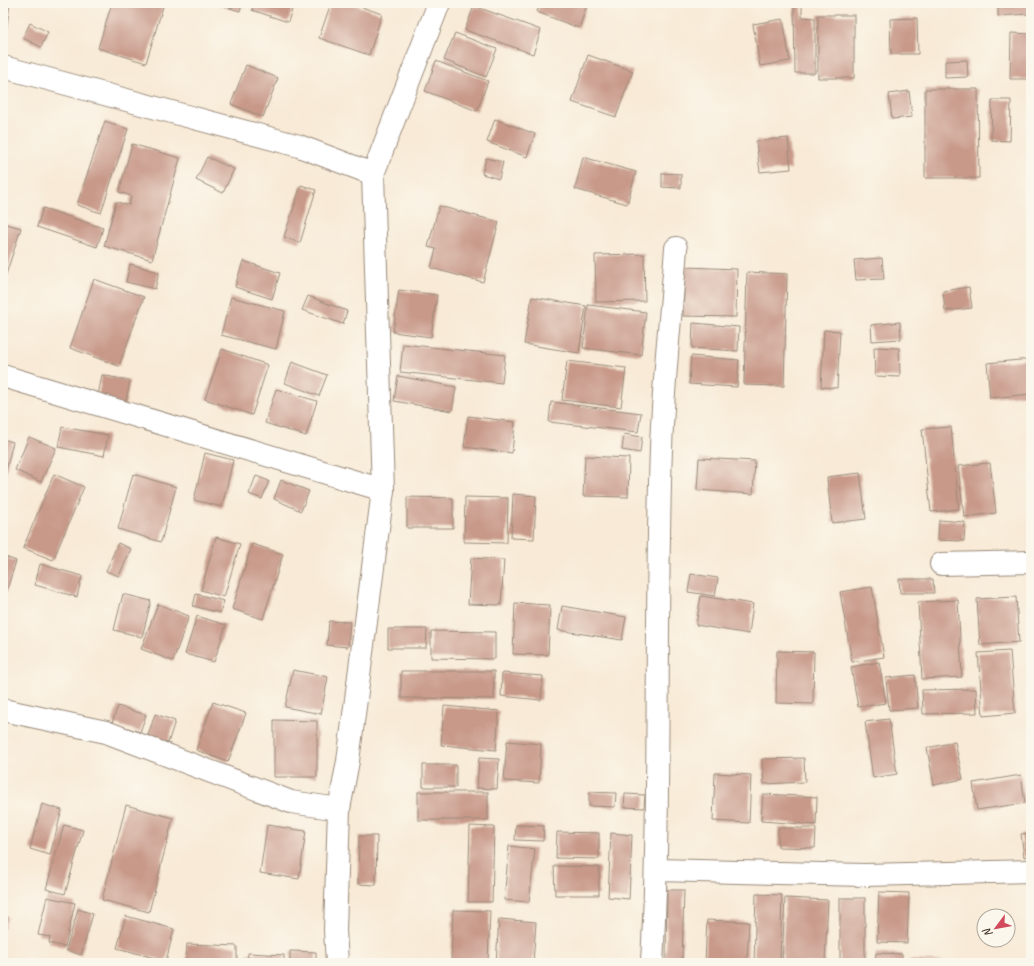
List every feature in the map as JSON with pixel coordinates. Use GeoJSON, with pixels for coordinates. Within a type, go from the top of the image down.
{"type":"FeatureCollection","features":[{"type":"Feature","properties":{"kind":"street"},"geometry":{"type":"LineString","coordinates":[[337,963],[336,914],[338,809],[348,761],[383,490],[373,174],[439,3]]}},
{"type":"Feature","properties":{"kind":"street"},"geometry":{"type":"LineString","coordinates":[[3,67],[299,146],[373,174]]}},
{"type":"Feature","properties":{"kind":"street"},"geometry":{"type":"LineString","coordinates":[[652,963],[657,870],[658,562],[661,447],[676,248]]}},
{"type":"Feature","properties":{"kind":"street"},"geometry":{"type":"LineString","coordinates":[[3,376],[383,490]]}},
{"type":"Feature","properties":{"kind":"street"},"geometry":{"type":"LineString","coordinates":[[940,564],[1031,562]]}},
{"type":"Feature","properties":{"kind":"street"},"geometry":{"type":"LineString","coordinates":[[3,710],[106,732],[291,802],[338,809]]}},
{"type":"Feature","properties":{"kind":"street"},"geometry":{"type":"LineString","coordinates":[[657,870],[865,875],[1031,871]]}},
{"type":"Feature","properties":{"kind":"building"},"geometry":{"type":"Polygon","coordinates":[[[3,3],[10,3],[6,33],[3,33],[3,3]]]}},
{"type":"Feature","properties":{"kind":"building"},"geometry":{"type":"Polygon","coordinates":[[[112,3],[164,3],[146,63],[98,48],[112,3]]]}},
{"type":"Feature","properties":{"kind":"building"},"geometry":{"type":"Polygon","coordinates":[[[212,3],[243,3],[240,11],[212,3]]]}},
{"type":"Feature","properties":{"kind":"building"},"geometry":{"type":"Polygon","coordinates":[[[254,3],[294,3],[288,22],[252,10],[254,3]]]}},
{"type":"Feature","properties":{"kind":"building"},"geometry":{"type":"Polygon","coordinates":[[[331,3],[350,3],[382,14],[369,55],[319,38],[331,3]]]}},
{"type":"Feature","properties":{"kind":"building"},"geometry":{"type":"Polygon","coordinates":[[[540,3],[588,3],[579,28],[537,12],[540,3]]]}},
{"type":"Feature","properties":{"kind":"building"},"geometry":{"type":"Polygon","coordinates":[[[794,3],[802,3],[802,17],[815,18],[815,73],[795,73],[794,3]]]}},
{"type":"Feature","properties":{"kind":"building"},"geometry":{"type":"Polygon","coordinates":[[[998,3],[1027,3],[1028,14],[998,16],[998,3]]]}},
{"type":"Feature","properties":{"kind":"building"},"geometry":{"type":"Polygon","coordinates":[[[474,6],[541,30],[533,54],[465,30],[474,6]]]}},
{"type":"Feature","properties":{"kind":"building"},"geometry":{"type":"Polygon","coordinates":[[[818,15],[854,15],[854,78],[818,78],[818,15]]]}},
{"type":"Feature","properties":{"kind":"building"},"geometry":{"type":"Polygon","coordinates":[[[917,18],[918,54],[891,54],[890,19],[917,18]]]}},
{"type":"Feature","properties":{"kind":"building"},"geometry":{"type":"Polygon","coordinates":[[[783,19],[790,61],[760,66],[753,24],[783,19]]]}},
{"type":"Feature","properties":{"kind":"building"},"geometry":{"type":"Polygon","coordinates":[[[30,23],[48,32],[41,47],[23,38],[30,23]]]}},
{"type":"Feature","properties":{"kind":"building"},"geometry":{"type":"Polygon","coordinates":[[[455,33],[497,49],[486,77],[444,60],[455,33]]]}},
{"type":"Feature","properties":{"kind":"building"},"geometry":{"type":"Polygon","coordinates":[[[1011,33],[1031,34],[1031,79],[1010,79],[1011,33]]]}},
{"type":"Feature","properties":{"kind":"building"},"geometry":{"type":"Polygon","coordinates":[[[588,55],[633,71],[616,117],[572,102],[588,55]]]}},
{"type":"Feature","properties":{"kind":"building"},"geometry":{"type":"Polygon","coordinates":[[[967,60],[968,77],[945,78],[945,61],[967,60]]]}},
{"type":"Feature","properties":{"kind":"building"},"geometry":{"type":"Polygon","coordinates":[[[436,61],[488,81],[477,111],[425,91],[436,61]]]}},
{"type":"Feature","properties":{"kind":"building"},"geometry":{"type":"Polygon","coordinates":[[[246,65],[278,78],[263,117],[231,104],[246,65]]]}},
{"type":"Feature","properties":{"kind":"building"},"geometry":{"type":"Polygon","coordinates":[[[925,89],[978,89],[979,178],[925,178],[925,89]]]}},
{"type":"Feature","properties":{"kind":"building"},"geometry":{"type":"Polygon","coordinates":[[[909,91],[912,117],[892,119],[889,94],[909,91]]]}},
{"type":"Feature","properties":{"kind":"building"},"geometry":{"type":"Polygon","coordinates":[[[992,100],[1011,100],[1010,141],[991,140],[992,100]]]}},
{"type":"Feature","properties":{"kind":"building"},"geometry":{"type":"Polygon","coordinates":[[[495,119],[535,134],[527,157],[487,142],[495,119]]]}},
{"type":"Feature","properties":{"kind":"building"},"geometry":{"type":"Polygon","coordinates":[[[105,121],[128,129],[101,213],[77,205],[105,121]]]}},
{"type":"Feature","properties":{"kind":"building"},"geometry":{"type":"Polygon","coordinates":[[[788,138],[791,169],[760,172],[756,141],[788,138]]]}},
{"type":"Feature","properties":{"kind":"building"},"geometry":{"type":"Polygon","coordinates":[[[132,144],[180,158],[152,260],[104,246],[116,202],[129,205],[131,196],[119,192],[132,144]]]}},
{"type":"Feature","properties":{"kind":"building"},"geometry":{"type":"Polygon","coordinates":[[[207,157],[234,169],[223,193],[196,180],[207,157]]]}},
{"type":"Feature","properties":{"kind":"building"},"geometry":{"type":"Polygon","coordinates":[[[583,157],[636,172],[627,204],[575,189],[583,157]]]}},
{"type":"Feature","properties":{"kind":"building"},"geometry":{"type":"Polygon","coordinates":[[[486,158],[503,162],[499,179],[482,174],[486,158]]]}},
{"type":"Feature","properties":{"kind":"building"},"geometry":{"type":"Polygon","coordinates":[[[662,173],[681,174],[681,188],[662,187],[662,173]]]}},
{"type":"Feature","properties":{"kind":"building"},"geometry":{"type":"Polygon","coordinates":[[[301,185],[316,190],[300,243],[284,237],[301,185]]]}},
{"type":"Feature","properties":{"kind":"building"},"geometry":{"type":"Polygon","coordinates":[[[439,206],[499,222],[483,282],[431,268],[436,249],[428,247],[439,206]]]}},
{"type":"Feature","properties":{"kind":"building"},"geometry":{"type":"Polygon","coordinates":[[[43,208],[103,228],[97,247],[37,227],[43,208]]]}},
{"type":"Feature","properties":{"kind":"building"},"geometry":{"type":"Polygon","coordinates":[[[3,223],[21,228],[3,284],[3,223]]]}},
{"type":"Feature","properties":{"kind":"building"},"geometry":{"type":"Polygon","coordinates":[[[644,254],[645,301],[596,302],[595,255],[644,254]]]}},
{"type":"Feature","properties":{"kind":"building"},"geometry":{"type":"Polygon","coordinates":[[[882,258],[884,279],[856,280],[854,260],[882,258]]]}},
{"type":"Feature","properties":{"kind":"building"},"geometry":{"type":"Polygon","coordinates":[[[243,261],[280,273],[272,299],[235,287],[243,261]]]}},
{"type":"Feature","properties":{"kind":"building"},"geometry":{"type":"Polygon","coordinates":[[[130,264],[159,272],[155,289],[126,282],[130,264]]]}},
{"type":"Feature","properties":{"kind":"building"},"geometry":{"type":"Polygon","coordinates":[[[685,267],[737,269],[736,317],[683,316],[685,267]]]}},
{"type":"Feature","properties":{"kind":"building"},"geometry":{"type":"Polygon","coordinates":[[[747,272],[787,274],[784,386],[744,385],[747,272]]]}},
{"type":"Feature","properties":{"kind":"building"},"geometry":{"type":"Polygon","coordinates":[[[94,279],[144,297],[119,366],[70,348],[94,279]]]}},
{"type":"Feature","properties":{"kind":"building"},"geometry":{"type":"Polygon","coordinates":[[[969,287],[972,308],[945,311],[943,291],[969,287]]]}},
{"type":"Feature","properties":{"kind":"building"},"geometry":{"type":"Polygon","coordinates":[[[399,290],[437,295],[431,337],[393,332],[399,290]]]}},
{"type":"Feature","properties":{"kind":"building"},"geometry":{"type":"Polygon","coordinates":[[[308,296],[347,311],[343,324],[302,310],[308,296]]]}},
{"type":"Feature","properties":{"kind":"building"},"geometry":{"type":"Polygon","coordinates":[[[231,297],[285,311],[276,349],[221,335],[231,297]]]}},
{"type":"Feature","properties":{"kind":"building"},"geometry":{"type":"Polygon","coordinates":[[[532,297],[586,306],[579,353],[524,344],[532,297]]]}},
{"type":"Feature","properties":{"kind":"building"},"geometry":{"type":"Polygon","coordinates":[[[588,305],[646,312],[641,355],[583,348],[588,305]]]}},
{"type":"Feature","properties":{"kind":"building"},"geometry":{"type":"Polygon","coordinates":[[[900,322],[901,339],[872,341],[871,325],[900,322]]]}},
{"type":"Feature","properties":{"kind":"building"},"geometry":{"type":"Polygon","coordinates":[[[693,323],[739,327],[738,351],[692,348],[693,323]]]}},
{"type":"Feature","properties":{"kind":"building"},"geometry":{"type":"Polygon","coordinates":[[[824,330],[840,331],[837,388],[821,387],[824,330]]]}},
{"type":"Feature","properties":{"kind":"building"},"geometry":{"type":"Polygon","coordinates":[[[403,344],[505,355],[502,383],[400,372],[403,344]]]}},
{"type":"Feature","properties":{"kind":"building"},"geometry":{"type":"Polygon","coordinates":[[[874,347],[899,348],[900,377],[875,376],[874,347]]]}},
{"type":"Feature","properties":{"kind":"building"},"geometry":{"type":"Polygon","coordinates":[[[222,349],[268,365],[252,415],[205,399],[222,349]]]}},
{"type":"Feature","properties":{"kind":"building"},"geometry":{"type":"Polygon","coordinates":[[[691,356],[739,360],[737,387],[689,384],[691,356]]]}},
{"type":"Feature","properties":{"kind":"building"},"geometry":{"type":"Polygon","coordinates":[[[1031,359],[1031,394],[990,398],[987,363],[1031,359]]]}},
{"type":"Feature","properties":{"kind":"building"},"geometry":{"type":"Polygon","coordinates":[[[567,361],[626,368],[621,407],[562,400],[567,361]]]}},
{"type":"Feature","properties":{"kind":"building"},"geometry":{"type":"Polygon","coordinates":[[[292,362],[327,375],[319,396],[285,383],[292,362]]]}},
{"type":"Feature","properties":{"kind":"building"},"geometry":{"type":"Polygon","coordinates":[[[102,375],[130,381],[125,406],[97,401],[102,375]]]}},
{"type":"Feature","properties":{"kind":"building"},"geometry":{"type":"Polygon","coordinates":[[[398,376],[456,387],[452,411],[394,401],[398,376]]]}},
{"type":"Feature","properties":{"kind":"building"},"geometry":{"type":"Polygon","coordinates":[[[276,389],[317,401],[306,436],[265,423],[276,389]]]}},
{"type":"Feature","properties":{"kind":"building"},"geometry":{"type":"Polygon","coordinates":[[[551,402],[641,413],[638,432],[549,422],[551,402]]]}},
{"type":"Feature","properties":{"kind":"building"},"geometry":{"type":"Polygon","coordinates":[[[468,416],[515,422],[512,453],[464,447],[468,416]]]}},
{"type":"Feature","properties":{"kind":"building"},"geometry":{"type":"Polygon","coordinates":[[[62,427],[108,435],[104,456],[58,447],[62,427]]]}},
{"type":"Feature","properties":{"kind":"building"},"geometry":{"type":"Polygon","coordinates":[[[951,427],[959,509],[931,512],[922,429],[951,427]]]}},
{"type":"Feature","properties":{"kind":"building"},"geometry":{"type":"Polygon","coordinates":[[[624,434],[642,437],[640,453],[622,450],[624,434]]]}},
{"type":"Feature","properties":{"kind":"building"},"geometry":{"type":"Polygon","coordinates":[[[29,437],[56,448],[41,482],[15,470],[29,437]]]}},
{"type":"Feature","properties":{"kind":"building"},"geometry":{"type":"Polygon","coordinates":[[[3,439],[13,442],[4,479],[3,479],[3,439]]]}},
{"type":"Feature","properties":{"kind":"building"},"geometry":{"type":"Polygon","coordinates":[[[205,453],[233,460],[222,507],[194,500],[205,453]]]}},
{"type":"Feature","properties":{"kind":"building"},"geometry":{"type":"Polygon","coordinates":[[[585,456],[629,458],[628,497],[583,496],[585,456]]]}},
{"type":"Feature","properties":{"kind":"building"},"geometry":{"type":"Polygon","coordinates":[[[699,458],[755,461],[753,494],[697,490],[699,458]]]}},
{"type":"Feature","properties":{"kind":"building"},"geometry":{"type":"Polygon","coordinates":[[[990,463],[996,513],[964,517],[958,466],[990,463]]]}},
{"type":"Feature","properties":{"kind":"building"},"geometry":{"type":"Polygon","coordinates":[[[860,473],[866,519],[832,523],[827,477],[860,473]]]}},
{"type":"Feature","properties":{"kind":"building"},"geometry":{"type":"Polygon","coordinates":[[[54,474],[84,487],[53,560],[23,548],[54,474]]]}},
{"type":"Feature","properties":{"kind":"building"},"geometry":{"type":"Polygon","coordinates":[[[133,474],[176,487],[161,542],[118,529],[133,474]]]}},
{"type":"Feature","properties":{"kind":"building"},"geometry":{"type":"Polygon","coordinates":[[[256,476],[269,481],[262,499],[249,494],[256,476]]]}},
{"type":"Feature","properties":{"kind":"building"},"geometry":{"type":"Polygon","coordinates":[[[281,480],[309,491],[301,511],[274,499],[281,480]]]}},
{"type":"Feature","properties":{"kind":"building"},"geometry":{"type":"Polygon","coordinates":[[[513,494],[536,496],[534,539],[511,538],[513,494]]]}},
{"type":"Feature","properties":{"kind":"building"},"geometry":{"type":"Polygon","coordinates":[[[407,497],[453,498],[453,528],[407,528],[407,497]]]}},
{"type":"Feature","properties":{"kind":"building"},"geometry":{"type":"Polygon","coordinates":[[[465,497],[508,498],[507,543],[464,542],[465,497]]]}},
{"type":"Feature","properties":{"kind":"building"},"geometry":{"type":"Polygon","coordinates":[[[939,520],[965,522],[964,541],[938,540],[939,520]]]}},
{"type":"Feature","properties":{"kind":"building"},"geometry":{"type":"Polygon","coordinates":[[[216,537],[240,544],[224,597],[201,590],[216,537]]]}},
{"type":"Feature","properties":{"kind":"building"},"geometry":{"type":"Polygon","coordinates":[[[118,543],[131,549],[119,576],[106,571],[118,543]]]}},
{"type":"Feature","properties":{"kind":"building"},"geometry":{"type":"Polygon","coordinates":[[[252,544],[283,554],[263,619],[232,609],[252,544]]]}},
{"type":"Feature","properties":{"kind":"building"},"geometry":{"type":"Polygon","coordinates":[[[3,556],[16,561],[3,602],[3,556]]]}},
{"type":"Feature","properties":{"kind":"building"},"geometry":{"type":"Polygon","coordinates":[[[471,558],[504,560],[501,605],[468,604],[471,558]]]}},
{"type":"Feature","properties":{"kind":"building"},"geometry":{"type":"Polygon","coordinates":[[[40,564],[82,576],[77,597],[35,585],[40,564]]]}},
{"type":"Feature","properties":{"kind":"building"},"geometry":{"type":"Polygon","coordinates":[[[691,574],[718,578],[715,596],[688,592],[691,574]]]}},
{"type":"Feature","properties":{"kind":"building"},"geometry":{"type":"Polygon","coordinates":[[[899,579],[933,579],[934,593],[900,593],[899,579]]]}},
{"type":"Feature","properties":{"kind":"building"},"geometry":{"type":"Polygon","coordinates":[[[872,587],[884,657],[852,662],[840,592],[872,587]]]}},
{"type":"Feature","properties":{"kind":"building"},"geometry":{"type":"Polygon","coordinates":[[[123,594],[151,601],[142,637],[114,630],[123,594]]]}},
{"type":"Feature","properties":{"kind":"building"},"geometry":{"type":"Polygon","coordinates":[[[196,594],[224,601],[220,613],[193,606],[196,594]]]}},
{"type":"Feature","properties":{"kind":"building"},"geometry":{"type":"Polygon","coordinates":[[[701,596],[753,604],[749,634],[696,625],[701,596]]]}},
{"type":"Feature","properties":{"kind":"building"},"geometry":{"type":"Polygon","coordinates":[[[1016,597],[1019,642],[980,645],[977,599],[1016,597]]]}},
{"type":"Feature","properties":{"kind":"building"},"geometry":{"type":"Polygon","coordinates":[[[958,600],[962,677],[922,679],[918,602],[958,600]]]}},
{"type":"Feature","properties":{"kind":"building"},"geometry":{"type":"Polygon","coordinates":[[[515,603],[550,605],[548,655],[513,654],[515,603]]]}},
{"type":"Feature","properties":{"kind":"building"},"geometry":{"type":"Polygon","coordinates":[[[158,604],[189,616],[173,661],[141,649],[158,604]]]}},
{"type":"Feature","properties":{"kind":"building"},"geometry":{"type":"Polygon","coordinates":[[[562,606],[626,617],[622,640],[558,630],[562,606]]]}},
{"type":"Feature","properties":{"kind":"building"},"geometry":{"type":"Polygon","coordinates":[[[197,616],[226,625],[214,662],[185,654],[197,616]]]}},
{"type":"Feature","properties":{"kind":"building"},"geometry":{"type":"Polygon","coordinates":[[[329,621],[350,622],[348,647],[327,645],[329,621]]]}},
{"type":"Feature","properties":{"kind":"building"},"geometry":{"type":"Polygon","coordinates":[[[388,629],[427,629],[426,648],[388,648],[388,629]]]}},
{"type":"Feature","properties":{"kind":"building"},"geometry":{"type":"Polygon","coordinates":[[[431,631],[495,632],[495,659],[431,658],[431,631]]]}},
{"type":"Feature","properties":{"kind":"building"},"geometry":{"type":"Polygon","coordinates":[[[777,651],[814,652],[813,704],[776,703],[777,651]]]}},
{"type":"Feature","properties":{"kind":"building"},"geometry":{"type":"Polygon","coordinates":[[[1010,651],[1015,713],[983,716],[978,653],[1010,651]]]}},
{"type":"Feature","properties":{"kind":"building"},"geometry":{"type":"Polygon","coordinates":[[[879,662],[886,703],[858,707],[851,667],[879,662]]]}},
{"type":"Feature","properties":{"kind":"building"},"geometry":{"type":"Polygon","coordinates":[[[293,670],[328,677],[321,714],[285,707],[293,670]]]}},
{"type":"Feature","properties":{"kind":"building"},"geometry":{"type":"Polygon","coordinates":[[[401,671],[494,671],[494,699],[401,698],[401,671]]]}},
{"type":"Feature","properties":{"kind":"building"},"geometry":{"type":"Polygon","coordinates":[[[502,673],[543,676],[541,700],[501,696],[502,673]]]}},
{"type":"Feature","properties":{"kind":"building"},"geometry":{"type":"Polygon","coordinates":[[[915,675],[918,708],[889,710],[886,678],[915,675]]]}},
{"type":"Feature","properties":{"kind":"building"},"geometry":{"type":"Polygon","coordinates":[[[976,689],[977,713],[923,714],[922,690],[976,689]]]}},
{"type":"Feature","properties":{"kind":"building"},"geometry":{"type":"Polygon","coordinates":[[[213,702],[246,713],[228,762],[196,750],[213,702]]]}},
{"type":"Feature","properties":{"kind":"building"},"geometry":{"type":"Polygon","coordinates":[[[118,706],[146,715],[140,732],[112,723],[118,706]]]}},
{"type":"Feature","properties":{"kind":"building"},"geometry":{"type":"Polygon","coordinates":[[[444,706],[499,711],[496,750],[441,745],[444,706]]]}},
{"type":"Feature","properties":{"kind":"building"},"geometry":{"type":"Polygon","coordinates":[[[155,714],[175,721],[168,743],[148,736],[155,714]]]}},
{"type":"Feature","properties":{"kind":"building"},"geometry":{"type":"Polygon","coordinates":[[[889,719],[897,774],[873,778],[865,722],[889,719]]]}},
{"type":"Feature","properties":{"kind":"building"},"geometry":{"type":"Polygon","coordinates":[[[274,720],[317,721],[317,777],[274,777],[274,720]]]}},
{"type":"Feature","properties":{"kind":"building"},"geometry":{"type":"Polygon","coordinates":[[[507,741],[541,744],[539,783],[504,781],[507,741]]]}},
{"type":"Feature","properties":{"kind":"building"},"geometry":{"type":"Polygon","coordinates":[[[955,742],[963,779],[934,785],[927,748],[955,742]]]}},
{"type":"Feature","properties":{"kind":"building"},"geometry":{"type":"Polygon","coordinates":[[[479,758],[499,759],[497,789],[477,788],[479,758]]]}},
{"type":"Feature","properties":{"kind":"building"},"geometry":{"type":"Polygon","coordinates":[[[804,758],[805,782],[764,784],[762,759],[804,758]]]}},
{"type":"Feature","properties":{"kind":"building"},"geometry":{"type":"Polygon","coordinates":[[[423,765],[456,765],[456,787],[423,787],[423,765]]]}},
{"type":"Feature","properties":{"kind":"building"},"geometry":{"type":"Polygon","coordinates":[[[715,773],[751,775],[749,823],[713,821],[715,773]]]}},
{"type":"Feature","properties":{"kind":"building"},"geometry":{"type":"Polygon","coordinates":[[[1021,775],[1025,803],[977,810],[973,783],[1021,775]]]}},
{"type":"Feature","properties":{"kind":"building"},"geometry":{"type":"Polygon","coordinates":[[[418,792],[488,792],[488,820],[418,820],[418,792]]]}},
{"type":"Feature","properties":{"kind":"building"},"geometry":{"type":"Polygon","coordinates":[[[589,792],[616,793],[615,807],[589,806],[589,792]]]}},
{"type":"Feature","properties":{"kind":"building"},"geometry":{"type":"Polygon","coordinates":[[[625,794],[645,795],[644,808],[624,807],[625,794]]]}},
{"type":"Feature","properties":{"kind":"building"},"geometry":{"type":"Polygon","coordinates":[[[763,794],[817,797],[816,825],[761,821],[763,794]]]}},
{"type":"Feature","properties":{"kind":"building"},"geometry":{"type":"Polygon","coordinates":[[[42,804],[62,810],[50,855],[30,849],[42,804]]]}},
{"type":"Feature","properties":{"kind":"building"},"geometry":{"type":"Polygon","coordinates":[[[126,805],[173,818],[149,912],[102,900],[126,805]]]}},
{"type":"Feature","properties":{"kind":"building"},"geometry":{"type":"Polygon","coordinates":[[[64,825],[83,830],[65,894],[46,889],[64,825]]]}},
{"type":"Feature","properties":{"kind":"building"},"geometry":{"type":"Polygon","coordinates":[[[267,825],[306,831],[299,879],[260,873],[267,825]]]}},
{"type":"Feature","properties":{"kind":"building"},"geometry":{"type":"Polygon","coordinates":[[[516,825],[544,826],[543,841],[515,840],[516,825]]]}},
{"type":"Feature","properties":{"kind":"building"},"geometry":{"type":"Polygon","coordinates":[[[470,826],[494,827],[492,902],[468,902],[470,826]]]}},
{"type":"Feature","properties":{"kind":"building"},"geometry":{"type":"Polygon","coordinates":[[[778,828],[816,828],[815,848],[778,847],[778,828]]]}},
{"type":"Feature","properties":{"kind":"building"},"geometry":{"type":"Polygon","coordinates":[[[557,832],[599,833],[599,859],[556,858],[557,832]]]}},
{"type":"Feature","properties":{"kind":"building"},"geometry":{"type":"Polygon","coordinates":[[[611,833],[632,835],[629,899],[608,897],[611,833]]]}},
{"type":"Feature","properties":{"kind":"building"},"geometry":{"type":"Polygon","coordinates":[[[1031,833],[1031,856],[1024,857],[1021,834],[1031,833]]]}},
{"type":"Feature","properties":{"kind":"building"},"geometry":{"type":"Polygon","coordinates":[[[359,836],[377,836],[376,885],[358,884],[359,836]]]}},
{"type":"Feature","properties":{"kind":"building"},"geometry":{"type":"Polygon","coordinates":[[[509,846],[535,849],[529,902],[504,900],[509,846]]]}},
{"type":"Feature","properties":{"kind":"building"},"geometry":{"type":"Polygon","coordinates":[[[554,866],[599,867],[599,895],[555,895],[554,866]]]}},
{"type":"Feature","properties":{"kind":"building"},"geometry":{"type":"Polygon","coordinates":[[[667,890],[684,890],[682,963],[666,963],[667,890]]]}},
{"type":"Feature","properties":{"kind":"building"},"geometry":{"type":"Polygon","coordinates":[[[879,892],[909,893],[907,943],[877,942],[879,892]]]}},
{"type":"Feature","properties":{"kind":"building"},"geometry":{"type":"Polygon","coordinates":[[[756,894],[782,895],[780,963],[754,963],[756,894]]]}},
{"type":"Feature","properties":{"kind":"building"},"geometry":{"type":"Polygon","coordinates":[[[47,897],[75,903],[65,947],[49,943],[50,937],[38,935],[47,897]]]}},
{"type":"Feature","properties":{"kind":"building"},"geometry":{"type":"Polygon","coordinates":[[[785,898],[828,900],[825,963],[782,963],[785,898]]]}},
{"type":"Feature","properties":{"kind":"building"},"geometry":{"type":"Polygon","coordinates":[[[840,898],[865,898],[865,963],[840,963],[840,898]]]}},
{"type":"Feature","properties":{"kind":"building"},"geometry":{"type":"Polygon","coordinates":[[[78,909],[93,914],[81,955],[66,950],[78,909]]]}},
{"type":"Feature","properties":{"kind":"building"},"geometry":{"type":"Polygon","coordinates":[[[453,910],[490,911],[488,962],[451,961],[453,910]]]}},
{"type":"Feature","properties":{"kind":"building"},"geometry":{"type":"Polygon","coordinates":[[[3,915],[8,917],[4,928],[3,928],[3,915]]]}},
{"type":"Feature","properties":{"kind":"building"},"geometry":{"type":"Polygon","coordinates":[[[126,916],[174,929],[166,961],[117,948],[126,916]]]}},
{"type":"Feature","properties":{"kind":"building"},"geometry":{"type":"Polygon","coordinates":[[[499,919],[536,922],[533,963],[496,963],[499,919]]]}},
{"type":"Feature","properties":{"kind":"building"},"geometry":{"type":"Polygon","coordinates":[[[707,920],[749,922],[747,963],[705,963],[707,920]]]}},
{"type":"Feature","properties":{"kind":"building"},"geometry":{"type":"Polygon","coordinates":[[[187,944],[237,946],[237,963],[186,963],[187,944]]]}},
{"type":"Feature","properties":{"kind":"building"},"geometry":{"type":"Polygon","coordinates":[[[290,951],[316,952],[316,963],[290,963],[290,951]]]}},
{"type":"Feature","properties":{"kind":"building"},"geometry":{"type":"Polygon","coordinates":[[[248,953],[284,955],[284,963],[247,963],[248,953]]]}},
{"type":"Feature","properties":{"kind":"building"},"geometry":{"type":"Polygon","coordinates":[[[876,953],[902,954],[902,963],[875,963],[876,953]]]}},
{"type":"Feature","properties":{"kind":"building"},"geometry":{"type":"Polygon","coordinates":[[[3,957],[18,963],[3,963],[3,957]]]}},
{"type":"Feature","properties":{"kind":"building"},"geometry":{"type":"Polygon","coordinates":[[[909,960],[947,962],[947,963],[909,963],[909,960]]]}}]}
